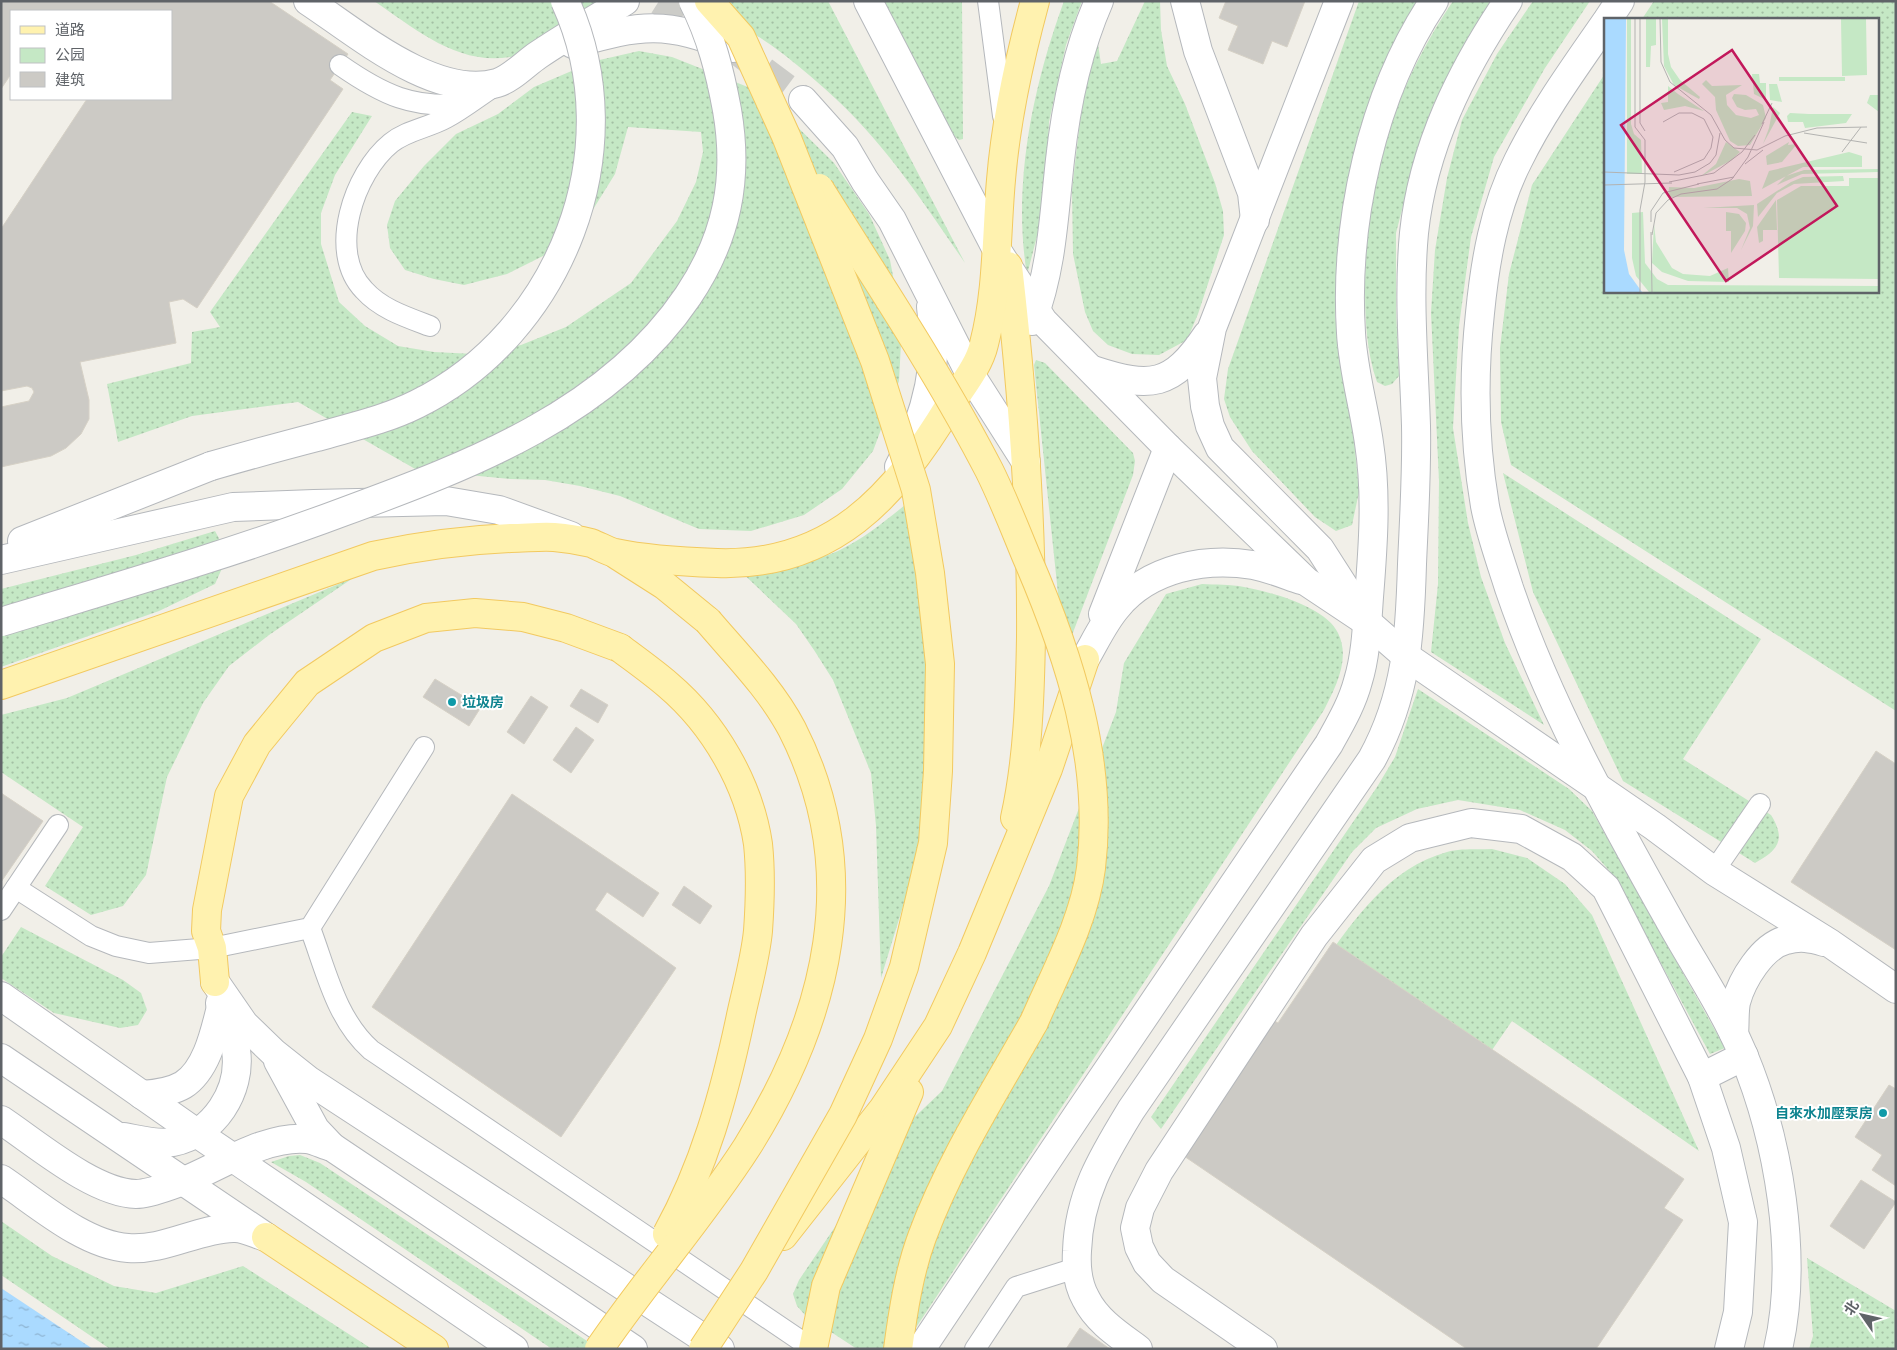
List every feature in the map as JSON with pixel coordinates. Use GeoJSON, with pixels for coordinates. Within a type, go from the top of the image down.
{"type":"FeatureCollection","features":[{"type":"Feature","properties":{"kind":"main road"},"geometry":{"type":"LineString","coordinates":[[703,1349],[754,1271],[843,1115],[878,1039],[904,967],[933,844],[938,771],[940,664],[930,573],[916,490],[875,361],[786,136],[741,36],[710,1]]}},
{"type":"Feature","properties":{"kind":"main road"},"geometry":{"type":"LineString","coordinates":[[998,888],[1020,794],[1030,705],[1032,576],[1026,462],[1003,261],[1000,198],[1014,90],[1035,1]]}},
{"type":"Feature","properties":{"kind":"main road"},"geometry":{"type":"LineString","coordinates":[[786,136],[914,339],[989,471],[1047,604],[1069,665],[1089,760],[1095,817],[1091,870],[1081,912],[1034,1022],[944,1186],[921,1239],[903,1314],[898,1349]]}},
{"type":"Feature","properties":{"kind":"main road"},"geometry":{"type":"LineString","coordinates":[[1,685],[373,556],[429,544],[472,540],[552,537],[603,548],[717,563],[776,558],[802,550],[836,535],[872,509],[934,432],[984,348],[1003,261]]}},
{"type":"Feature","properties":{"kind":"main road"},"geometry":{"type":"LineString","coordinates":[[599,1349],[717,1190],[747,1147],[775,1097],[799,1048],[817,997],[829,932],[832,886],[826,823],[812,779],[792,729],[762,685],[708,621],[664,585],[603,548]]}},
{"type":"Feature","properties":{"kind":"main road"},"geometry":{"type":"LineString","coordinates":[[218,994],[212,948],[206,931],[207,910],[229,796],[257,744],[307,683],[374,638],[426,618],[475,613],[523,617],[566,628],[620,648],[670,686],[707,726],[730,763],[746,799],[758,843],[760,886],[758,933],[729,1073],[711,1135],[682,1207],[623,1315]]}},
{"type":"Feature","properties":{"kind":"main road"},"geometry":{"type":"LineString","coordinates":[[813,1349],[826,1286],[938,1026],[972,953],[1048,769],[1084,659]]}},
{"type":"Feature","properties":{"kind":"main road"},"geometry":{"type":"LineString","coordinates":[[754,1271],[844,1161],[883,1109],[938,1026]]}},
{"type":"Feature","properties":{"kind":"main road"},"geometry":{"type":"LineString","coordinates":[[266,1237],[434,1349]]}},
{"type":"Feature","properties":{"kind":"street"},"geometry":{"type":"LineString","coordinates":[[308,1],[400,62],[450,84],[470,86],[499,83],[538,55],[625,1]]}},
{"type":"Feature","properties":{"kind":"street"},"geometry":{"type":"LineString","coordinates":[[1,549],[211,466],[376,421],[417,404],[457,381],[490,354],[529,311],[550,278],[572,230],[583,193],[590,150],[591,96],[584,54],[565,1]]}},
{"type":"Feature","properties":{"kind":"street"},"geometry":{"type":"LineString","coordinates":[[1,622],[282,534],[405,489],[492,451],[548,423],[588,398],[638,357],[672,320],[704,273],[724,222],[730,179],[731,134],[719,66],[703,20],[693,1]]}},
{"type":"Feature","properties":{"kind":"street"},"geometry":{"type":"LineString","coordinates":[[868,1],[1003,261],[1048,327],[1168,448],[1307,582],[1367,622],[1407,657],[1595,788],[1655,827],[1714,871],[1831,944],[1896,989]]}},
{"type":"Feature","properties":{"kind":"street"},"geometry":{"type":"LineString","coordinates":[[1016,364],[1036,311],[1048,261],[1069,97],[1084,35],[1099,1]]}},
{"type":"Feature","properties":{"kind":"street"},"geometry":{"type":"LineString","coordinates":[[1185,1],[1198,51],[1252,192],[1254,220]]}},
{"type":"Feature","properties":{"kind":"street"},"geometry":{"type":"LineString","coordinates":[[1339,1],[1212,328],[1202,378],[1206,412],[1220,448],[1320,549],[1367,622]]}},
{"type":"Feature","properties":{"kind":"street"},"geometry":{"type":"LineString","coordinates":[[921,1349],[1072,1122],[1330,744],[1347,712],[1359,680],[1367,622],[1372,563],[1370,444],[1351,334],[1351,283],[1355,222],[1363,174],[1382,108],[1397,67],[1434,1]]}},
{"type":"Feature","properties":{"kind":"street"},"geometry":{"type":"LineString","coordinates":[[1138,1349],[1108,1327],[1086,1299],[1076,1268],[1078,1236],[1085,1196],[1100,1162],[1131,1110],[1372,759],[1388,729],[1407,657],[1416,456],[1411,284],[1414,231],[1424,180],[1454,91],[1476,50],[1508,1]]}},
{"type":"Feature","properties":{"kind":"street"},"geometry":{"type":"LineString","coordinates":[[1609,18],[1620,1]]}},
{"type":"Feature","properties":{"kind":"street"},"geometry":{"type":"LineString","coordinates":[[1604,25],[1550,104],[1517,163],[1495,224],[1484,278],[1476,350],[1476,431],[1486,509],[1529,646],[1595,788],[1739,1045],[1763,1113],[1784,1204],[1786,1288],[1778,1349]]}},
{"type":"Feature","properties":{"kind":"street"},"geometry":{"type":"LineString","coordinates":[[538,55],[610,34],[639,28],[680,29],[733,48]]}},
{"type":"Feature","properties":{"kind":"street"},"geometry":{"type":"LineString","coordinates":[[803,100],[845,147],[865,181],[892,220],[970,374],[1026,462]]}},
{"type":"Feature","properties":{"kind":"street"},"geometry":{"type":"LineString","coordinates":[[886,493],[910,446],[924,409],[934,368],[935,333],[928,288]]}},
{"type":"Feature","properties":{"kind":"street"},"geometry":{"type":"LineString","coordinates":[[1092,370],[1124,380],[1148,382],[1166,377],[1182,367],[1194,354],[1212,328]]}},
{"type":"Feature","properties":{"kind":"street"},"geometry":{"type":"LineString","coordinates":[[1084,659],[1168,448]]}},
{"type":"Feature","properties":{"kind":"street"},"geometry":{"type":"LineString","coordinates":[[1,560],[233,507],[394,501],[446,501],[499,510],[603,548]]}},
{"type":"Feature","properties":{"kind":"street"},"geometry":{"type":"LineString","coordinates":[[1084,659],[1115,608],[1132,591],[1155,576],[1186,566],[1229,562],[1255,565],[1307,582]]}},
{"type":"Feature","properties":{"kind":"street"},"geometry":{"type":"LineString","coordinates":[[1263,1349],[1163,1280],[1147,1263],[1139,1247],[1135,1228],[1140,1208],[1159,1171],[1314,936],[1374,860],[1410,838],[1471,824],[1521,829],[1572,857],[1606,888],[1702,1077],[1726,1148],[1743,1222],[1738,1312],[1729,1349]]}},
{"type":"Feature","properties":{"kind":"street"},"geometry":{"type":"LineString","coordinates":[[1739,1045],[1736,1003],[1746,978],[1769,950],[1785,940],[1807,937],[1831,944]]}},
{"type":"Feature","properties":{"kind":"street"},"geometry":{"type":"LineString","coordinates":[[218,994],[244,1024],[274,1053],[308,1080],[720,1349]]}},
{"type":"Feature","properties":{"kind":"street"},"geometry":{"type":"LineString","coordinates":[[142,1095],[162,1093],[184,1084],[197,1070],[212,1044],[218,994]]}},
{"type":"Feature","properties":{"kind":"street"},"geometry":{"type":"LineString","coordinates":[[115,1134],[150,1143],[173,1142],[198,1134],[218,1115],[232,1092],[236,1075],[236,1050],[218,994]]}},
{"type":"Feature","properties":{"kind":"street"},"geometry":{"type":"LineString","coordinates":[[1,996],[198,1134],[514,1349]]}},
{"type":"Feature","properties":{"kind":"street"},"geometry":{"type":"LineString","coordinates":[[1702,1077],[1739,1045]]}},
{"type":"Feature","properties":{"kind":"street"},"geometry":{"type":"LineString","coordinates":[[274,1053],[315,1129],[332,1147],[633,1349]]}},
{"type":"Feature","properties":{"kind":"street"},"geometry":{"type":"LineString","coordinates":[[1,1058],[266,1237]]}},
{"type":"Feature","properties":{"kind":"street"},"geometry":{"type":"LineString","coordinates":[[1,1120],[89,1180],[111,1191],[138,1194],[184,1181],[234,1158],[279,1141],[306,1139],[332,1147]]}},
{"type":"Feature","properties":{"kind":"street"},"geometry":{"type":"LineString","coordinates":[[1,1179],[99,1242],[128,1248],[154,1246],[207,1231],[234,1227],[266,1237]]}},
{"type":"Feature","properties":{"kind":"lane"},"geometry":{"type":"LineString","coordinates":[[988,1],[1006,142]]}},
{"type":"Feature","properties":{"kind":"lane"},"geometry":{"type":"LineString","coordinates":[[340,65],[363,81],[401,100],[441,106],[468,104]]}},
{"type":"Feature","properties":{"kind":"lane"},"geometry":{"type":"LineString","coordinates":[[430,326],[391,310],[362,289],[352,270],[347,252],[347,227],[353,200],[364,178],[389,144],[403,134],[445,119],[499,83]]}},
{"type":"Feature","properties":{"kind":"lane"},"geometry":{"type":"LineString","coordinates":[[16,888],[91,936],[116,946],[148,953],[212,948],[310,928],[424,747]]}},
{"type":"Feature","properties":{"kind":"lane"},"geometry":{"type":"LineString","coordinates":[[1714,871],[1760,804]]}},
{"type":"Feature","properties":{"kind":"lane"},"geometry":{"type":"LineString","coordinates":[[1,910],[58,825]]}},
{"type":"Feature","properties":{"kind":"lane"},"geometry":{"type":"LineString","coordinates":[[310,928],[342,1014],[358,1039],[371,1050],[813,1349]]}},
{"type":"Feature","properties":{"kind":"lane"},"geometry":{"type":"LineString","coordinates":[[975,1349],[1016,1287],[1076,1268]]}},
{"type":"Feature","properties":{"kind":"green space"},"geometry":{"type":"Polygon","coordinates":[[[374,1],[608,1],[515,56],[495,58],[476,57],[440,44],[406,24],[374,1]]]}},
{"type":"Feature","properties":{"kind":"green space"},"geometry":{"type":"Polygon","coordinates":[[[708,1],[828,1],[965,263],[900,171],[865,128],[818,82],[763,39],[708,1]]]}},
{"type":"Feature","properties":{"kind":"green space"},"geometry":{"type":"Polygon","coordinates":[[[881,1],[962,1],[963,139],[959,140],[953,135],[881,1]]]}},
{"type":"Feature","properties":{"kind":"green space"},"geometry":{"type":"Polygon","coordinates":[[[1064,1],[1082,1],[1066,45],[1049,122],[1046,201],[1027,275],[1023,241],[1022,206],[1028,136],[1043,67],[1064,1]]]}},
{"type":"Feature","properties":{"kind":"green space"},"geometry":{"type":"Polygon","coordinates":[[[1145,1],[1160,1],[1161,30],[1167,66],[1185,104],[1215,183],[1223,211],[1224,235],[1198,314],[1187,340],[1159,355],[1132,354],[1108,345],[1093,331],[1085,312],[1073,254],[1072,189],[1080,121],[1089,69],[1098,44],[1101,64],[1117,61],[1145,1]]]}},
{"type":"Feature","properties":{"kind":"green space"},"geometry":{"type":"Polygon","coordinates":[[[1359,1],[1420,1],[1345,202],[1335,315],[1340,359],[1352,418],[1359,492],[1352,525],[1336,531],[1315,517],[1252,451],[1230,417],[1224,399],[1228,369],[1359,1]]]}},
{"type":"Feature","properties":{"kind":"green space"},"geometry":{"type":"Polygon","coordinates":[[[1453,1],[1492,1],[1474,29],[1433,105],[1414,163],[1396,233],[1396,311],[1399,376],[1392,384],[1385,386],[1377,382],[1373,370],[1365,308],[1367,245],[1371,207],[1387,136],[1399,101],[1414,67],[1453,1]]]}},
{"type":"Feature","properties":{"kind":"green space"},"geometry":{"type":"Polygon","coordinates":[[[1533,1],[1590,1],[1545,68],[1494,157],[1471,237],[1459,326],[1453,428],[1468,523],[1481,577],[1505,643],[1544,725],[1431,652],[1438,584],[1439,481],[1431,313],[1435,250],[1447,178],[1462,120],[1497,54],[1533,1]]]}},
{"type":"Feature","properties":{"kind":"green space"},"geometry":{"type":"Polygon","coordinates":[[[1654,1],[1896,1],[1896,711],[1511,465],[1501,422],[1500,348],[1509,274],[1532,185],[1604,75],[1604,292],[1880,292],[1880,18],[1643,18],[1654,1]]]}},
{"type":"Feature","properties":{"kind":"green space"},"geometry":{"type":"Polygon","coordinates":[[[639,51],[672,57],[763,93],[834,163],[869,214],[890,260],[902,324],[899,381],[873,451],[842,489],[804,515],[751,531],[699,529],[620,496],[580,486],[545,480],[510,479],[417,470],[298,402],[192,416],[118,442],[107,384],[191,363],[192,332],[220,327],[210,312],[352,112],[372,116],[335,175],[321,213],[321,244],[339,302],[365,326],[398,346],[434,352],[474,354],[521,345],[566,327],[631,283],[677,221],[696,182],[703,152],[701,132],[628,127],[615,174],[584,224],[549,253],[507,274],[464,285],[434,279],[405,270],[390,248],[387,225],[395,201],[424,166],[456,134],[498,114],[534,87],[595,61],[639,51]]]}},
{"type":"Feature","properties":{"kind":"green space"},"geometry":{"type":"Polygon","coordinates":[[[1036,360],[1045,363],[1133,453],[1135,461],[1133,475],[1061,664],[1059,603],[1034,365],[1036,360]]]}},
{"type":"Feature","properties":{"kind":"green space"},"geometry":{"type":"Polygon","coordinates":[[[1503,473],[1761,639],[1683,759],[1771,815],[1778,831],[1778,843],[1763,858],[1755,863],[1623,781],[1533,592],[1503,473]]]}},
{"type":"Feature","properties":{"kind":"green space"},"geometry":{"type":"Polygon","coordinates":[[[905,505],[921,572],[929,672],[923,829],[907,893],[881,978],[876,826],[871,773],[833,680],[814,650],[796,624],[736,567],[788,563],[826,556],[865,536],[905,505]]]}},
{"type":"Feature","properties":{"kind":"green space"},"geometry":{"type":"Polygon","coordinates":[[[215,531],[228,555],[215,584],[159,611],[1,667],[1,589],[136,555],[215,531]]]}},
{"type":"Feature","properties":{"kind":"green space"},"geometry":{"type":"Polygon","coordinates":[[[353,578],[269,635],[229,666],[203,703],[167,777],[146,875],[123,906],[91,915],[45,886],[83,827],[1,772],[1,715],[67,698],[353,578]]]}},
{"type":"Feature","properties":{"kind":"green space"},"geometry":{"type":"Polygon","coordinates":[[[1202,584],[1239,586],[1282,597],[1310,608],[1332,624],[1342,643],[1343,653],[1340,673],[1333,692],[1324,710],[917,1326],[900,1349],[857,1349],[805,1315],[797,1306],[793,1294],[799,1280],[900,1131],[942,1091],[1049,886],[1116,712],[1124,663],[1166,594],[1202,584]]]}},
{"type":"Feature","properties":{"kind":"green space"},"geometry":{"type":"Polygon","coordinates":[[[1418,689],[1569,789],[1592,811],[1725,1048],[1710,1054],[1613,875],[1592,851],[1565,830],[1520,810],[1458,800],[1417,809],[1376,828],[1352,852],[1161,1129],[1151,1117],[1377,787],[1395,757],[1418,689]]]}},
{"type":"Feature","properties":{"kind":"green space"},"geometry":{"type":"Polygon","coordinates":[[[1492,849],[1527,858],[1565,884],[1592,915],[1699,1151],[1512,1021],[1479,1069],[1322,964],[1361,913],[1391,882],[1408,870],[1426,860],[1447,852],[1492,849]]]}},
{"type":"Feature","properties":{"kind":"green space"},"geometry":{"type":"Polygon","coordinates":[[[21,927],[123,980],[141,993],[147,1010],[138,1025],[120,1028],[54,1013],[1,978],[1,957],[21,927]]]}},
{"type":"Feature","properties":{"kind":"green space"},"geometry":{"type":"Polygon","coordinates":[[[300,1155],[320,1163],[599,1349],[552,1349],[306,1182],[271,1162],[289,1156],[300,1155]]]}},
{"type":"Feature","properties":{"kind":"green space"},"geometry":{"type":"Polygon","coordinates":[[[1,1221],[52,1256],[114,1286],[156,1293],[243,1266],[372,1349],[110,1349],[1,1275],[1,1221]]]}},
{"type":"Feature","properties":{"kind":"green space"},"geometry":{"type":"Polygon","coordinates":[[[1807,1258],[1896,1311],[1896,1349],[1809,1349],[1813,1336],[1807,1258]]]}},
{"type":"Feature","properties":{"kind":"water"},"geometry":{"type":"Polygon","coordinates":[[[1,1288],[93,1349],[1,1349],[1,1288]]]}},
{"type":"Feature","properties":{"kind":"building"},"geometry":{"type":"Polygon","coordinates":[[[1,1],[269,1],[348,54],[330,80],[343,89],[197,308],[183,299],[169,302],[176,343],[80,362],[89,400],[89,419],[81,434],[66,448],[51,456],[1,467],[1,407],[29,401],[34,392],[32,388],[27,386],[1,391],[1,229],[86,100],[172,100],[172,10],[10,10],[10,76],[1,89],[1,1]]]}},
{"type":"Feature","properties":{"kind":"building"},"geometry":{"type":"Polygon","coordinates":[[[1226,1],[1305,1],[1287,47],[1272,41],[1263,64],[1228,50],[1238,26],[1219,18],[1226,1]]]}},
{"type":"Feature","properties":{"kind":"building","name":"垃圾房"},"geometry":{"type":"Polygon","coordinates":[[[435,679],[481,707],[469,726],[423,697],[435,679]]]}},
{"type":"Feature","properties":{"kind":"building"},"geometry":{"type":"Polygon","coordinates":[[[581,689],[608,705],[598,723],[570,706],[581,689]]]}},
{"type":"Feature","properties":{"kind":"building"},"geometry":{"type":"Polygon","coordinates":[[[531,696],[548,707],[524,744],[507,732],[531,696]]]}},
{"type":"Feature","properties":{"kind":"building"},"geometry":{"type":"Polygon","coordinates":[[[576,727],[594,740],[571,773],[553,760],[576,727]]]}},
{"type":"Feature","properties":{"kind":"building"},"geometry":{"type":"Polygon","coordinates":[[[1876,751],[1896,764],[1896,950],[1791,882],[1876,751]]]}},
{"type":"Feature","properties":{"kind":"building"},"geometry":{"type":"Polygon","coordinates":[[[1,793],[43,821],[1,882],[1,793]]]}},
{"type":"Feature","properties":{"kind":"building"},"geometry":{"type":"Polygon","coordinates":[[[512,794],[659,893],[643,917],[607,892],[595,910],[676,968],[561,1137],[372,1007],[512,794]]]}},
{"type":"Feature","properties":{"kind":"building"},"geometry":{"type":"Polygon","coordinates":[[[684,886],[712,906],[700,924],[672,905],[684,886]]]}},
{"type":"Feature","properties":{"kind":"building"},"geometry":{"type":"Polygon","coordinates":[[[1333,942],[1684,1179],[1664,1208],[1683,1220],[1596,1349],[1467,1349],[1181,1154],[1273,1020],[1278,1023],[1333,942]]]}},
{"type":"Feature","properties":{"kind":"building","name":"自來水加壓泵房"},"geometry":{"type":"Polygon","coordinates":[[[1889,1085],[1896,1089],[1896,1186],[1872,1170],[1882,1155],[1855,1137],[1889,1085]]]}},
{"type":"Feature","properties":{"kind":"building"},"geometry":{"type":"Polygon","coordinates":[[[1861,1180],[1896,1202],[1864,1249],[1830,1226],[1861,1180]]]}},
{"type":"Feature","properties":{"kind":"building"},"geometry":{"type":"Polygon","coordinates":[[[1080,1328],[1110,1349],[1066,1349],[1080,1328]]]}},
{"type":"Feature","properties":{"kind":"tunnel"},"geometry":{"type":"LineString","coordinates":[[659,1],[733,48],[803,100]]}},
{"type":"Feature","properties":{"kind":"place","name":"垃圾房"},"geometry":{"type":"Point","coordinates":[452,702]}},
{"type":"Feature","properties":{"kind":"place","name":"自來水加壓泵房"},"geometry":{"type":"Point","coordinates":[1883,1113]}}]}
